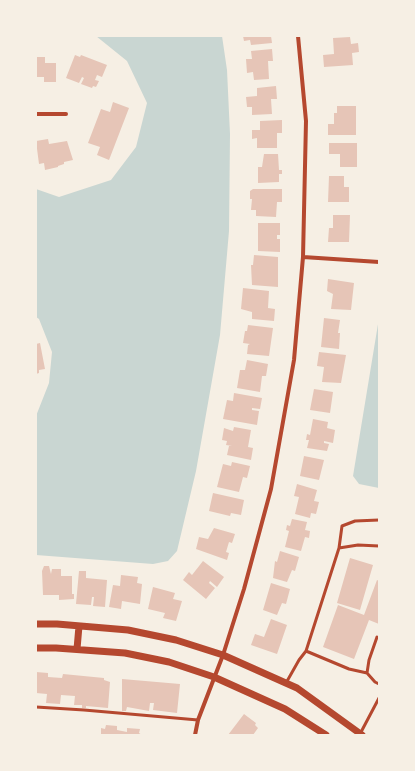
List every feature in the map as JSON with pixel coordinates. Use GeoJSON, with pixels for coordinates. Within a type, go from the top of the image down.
{"type":"FeatureCollection","features":[{"type":"Feature","properties":{"kind":"street"},"geometry":{"type":"LineString","coordinates":[[195,735],[198,720],[223,655],[244,589],[271,489],[294,360],[303,257],[306,121],[298,36]]}},
{"type":"Feature","properties":{"kind":"street"},"geometry":{"type":"LineString","coordinates":[[36,114],[66,114]]}},
{"type":"Feature","properties":{"kind":"street"},"geometry":{"type":"LineString","coordinates":[[303,257],[379,262]]}},
{"type":"Feature","properties":{"kind":"street"},"geometry":{"type":"LineString","coordinates":[[36,624],[128,630],[176,640],[223,655],[286,683],[316,701],[360,734]]}},
{"type":"Feature","properties":{"kind":"street"},"geometry":{"type":"LineString","coordinates":[[77,649],[79,626]]}},
{"type":"Feature","properties":{"kind":"street"},"geometry":{"type":"LineString","coordinates":[[36,648],[77,649],[125,653],[169,662],[214,677],[285,708],[326,735]]}},
{"type":"Feature","properties":{"kind":"lane"},"geometry":{"type":"LineString","coordinates":[[286,683],[306,651],[339,548],[342,526],[355,521],[379,520]]}},
{"type":"Feature","properties":{"kind":"lane"},"geometry":{"type":"LineString","coordinates":[[339,548],[358,545],[379,546]]}},
{"type":"Feature","properties":{"kind":"lane"},"geometry":{"type":"LineString","coordinates":[[367,673],[369,660],[378,637],[379,638]]}},
{"type":"Feature","properties":{"kind":"lane"},"geometry":{"type":"LineString","coordinates":[[306,651],[348,668],[367,673],[375,682],[379,684]]}},
{"type":"Feature","properties":{"kind":"lane"},"geometry":{"type":"LineString","coordinates":[[360,734],[379,698]]}},
{"type":"Feature","properties":{"kind":"lane"},"geometry":{"type":"LineString","coordinates":[[375,706],[379,710]]}},
{"type":"Feature","properties":{"kind":"lane"},"geometry":{"type":"LineString","coordinates":[[36,707],[198,720]]}},
{"type":"Feature","properties":{"kind":"shaded area"},"geometry":{"type":"Polygon","coordinates":[[[96,36],[222,36],[227,70],[230,134],[229,231],[220,335],[196,471],[177,551],[168,561],[153,564],[36,555],[36,416],[49,383],[52,352],[39,319],[36,317],[36,189],[59,197],[111,180],[136,147],[147,103],[127,61],[96,36]]]}},
{"type":"Feature","properties":{"kind":"shaded area"},"geometry":{"type":"Polygon","coordinates":[[[379,318],[379,488],[359,484],[353,476],[379,318]]]}},
{"type":"Feature","properties":{"kind":"building"},"geometry":{"type":"Polygon","coordinates":[[[243,36],[271,36],[272,43],[251,45],[250,40],[244,41],[243,36]]]}},
{"type":"Feature","properties":{"kind":"building"},"geometry":{"type":"Polygon","coordinates":[[[350,37],[351,44],[358,43],[359,52],[352,53],[353,65],[324,67],[323,55],[334,54],[333,38],[350,37]]]}},
{"type":"Feature","properties":{"kind":"building"},"geometry":{"type":"Polygon","coordinates":[[[272,49],[273,61],[268,61],[269,79],[254,80],[253,72],[247,73],[246,59],[252,59],[251,51],[272,49]]]}},
{"type":"Feature","properties":{"kind":"building"},"geometry":{"type":"Polygon","coordinates":[[[75,55],[80,57],[81,55],[107,65],[102,77],[97,75],[95,80],[99,81],[96,87],[93,86],[92,88],[81,84],[84,78],[82,77],[79,83],[66,78],[75,55]]]}},
{"type":"Feature","properties":{"kind":"building"},"geometry":{"type":"Polygon","coordinates":[[[36,57],[45,57],[45,63],[56,63],[56,82],[44,82],[44,77],[36,77],[36,57]]]}},
{"type":"Feature","properties":{"kind":"building"},"geometry":{"type":"Polygon","coordinates":[[[276,86],[277,99],[271,99],[272,114],[252,115],[252,107],[247,107],[246,97],[257,96],[257,88],[276,86]]]}},
{"type":"Feature","properties":{"kind":"building"},"geometry":{"type":"Polygon","coordinates":[[[113,102],[129,108],[109,160],[97,155],[100,147],[88,143],[101,109],[110,112],[113,102]]]}},
{"type":"Feature","properties":{"kind":"building"},"geometry":{"type":"Polygon","coordinates":[[[337,106],[356,106],[356,135],[328,135],[328,124],[334,124],[334,113],[337,113],[337,106]]]}},
{"type":"Feature","properties":{"kind":"building"},"geometry":{"type":"Polygon","coordinates":[[[282,120],[282,133],[277,133],[277,148],[257,148],[257,138],[252,139],[252,130],[260,130],[260,121],[282,120]]]}},
{"type":"Feature","properties":{"kind":"building"},"geometry":{"type":"Polygon","coordinates":[[[48,139],[49,144],[67,141],[73,160],[64,162],[64,164],[58,167],[45,170],[44,163],[39,164],[36,141],[48,139]]]}},
{"type":"Feature","properties":{"kind":"building"},"geometry":{"type":"Polygon","coordinates":[[[329,143],[357,143],[357,167],[340,167],[340,154],[329,154],[329,143]]]}},
{"type":"Feature","properties":{"kind":"building"},"geometry":{"type":"Polygon","coordinates":[[[264,154],[278,154],[279,170],[282,170],[282,174],[279,174],[279,182],[258,183],[258,167],[262,167],[264,154]]]}},
{"type":"Feature","properties":{"kind":"building"},"geometry":{"type":"Polygon","coordinates":[[[329,176],[344,176],[344,187],[349,187],[349,202],[328,202],[329,176]]]}},
{"type":"Feature","properties":{"kind":"building"},"geometry":{"type":"Polygon","coordinates":[[[253,189],[282,189],[282,202],[277,202],[276,217],[256,216],[256,210],[251,210],[252,199],[250,199],[250,191],[253,189]]]}},
{"type":"Feature","properties":{"kind":"building"},"geometry":{"type":"Polygon","coordinates":[[[333,215],[350,215],[349,242],[328,242],[329,228],[333,228],[333,215]]]}},
{"type":"Feature","properties":{"kind":"building"},"geometry":{"type":"Polygon","coordinates":[[[258,223],[280,223],[280,235],[277,235],[277,239],[280,239],[280,252],[258,251],[258,223]]]}},
{"type":"Feature","properties":{"kind":"building"},"geometry":{"type":"Polygon","coordinates":[[[254,255],[278,257],[278,287],[252,285],[251,265],[253,265],[254,255]]]}},
{"type":"Feature","properties":{"kind":"building"},"geometry":{"type":"Polygon","coordinates":[[[328,279],[354,283],[351,310],[331,309],[333,294],[327,291],[328,279]]]}},
{"type":"Feature","properties":{"kind":"building"},"geometry":{"type":"Polygon","coordinates":[[[243,288],[269,291],[268,308],[275,309],[274,321],[252,319],[252,312],[241,309],[243,288]]]}},
{"type":"Feature","properties":{"kind":"building"},"geometry":{"type":"Polygon","coordinates":[[[324,318],[340,320],[338,333],[340,333],[339,349],[321,347],[324,318]]]}},
{"type":"Feature","properties":{"kind":"building"},"geometry":{"type":"Polygon","coordinates":[[[248,325],[273,328],[269,356],[247,354],[248,345],[250,344],[243,343],[245,331],[247,331],[248,325]]]}},
{"type":"Feature","properties":{"kind":"building"},"geometry":{"type":"Polygon","coordinates":[[[40,343],[45,369],[39,370],[39,373],[36,374],[36,344],[40,343]]]}},
{"type":"Feature","properties":{"kind":"building"},"geometry":{"type":"Polygon","coordinates":[[[319,352],[346,355],[341,383],[322,382],[324,367],[317,366],[319,352]]]}},
{"type":"Feature","properties":{"kind":"building"},"geometry":{"type":"Polygon","coordinates":[[[247,360],[268,364],[266,376],[262,376],[260,392],[237,388],[240,370],[245,370],[247,360]]]}},
{"type":"Feature","properties":{"kind":"building"},"geometry":{"type":"Polygon","coordinates":[[[314,389],[333,392],[330,413],[310,410],[314,389]]]}},
{"type":"Feature","properties":{"kind":"building"},"geometry":{"type":"Polygon","coordinates":[[[234,393],[262,398],[260,409],[252,408],[252,410],[259,411],[257,425],[223,419],[227,400],[233,401],[234,393]]]}},
{"type":"Feature","properties":{"kind":"building"},"geometry":{"type":"Polygon","coordinates":[[[313,419],[328,422],[327,428],[335,430],[333,443],[324,441],[324,443],[329,444],[327,451],[307,448],[309,440],[306,440],[307,434],[310,435],[313,419]]]}},
{"type":"Feature","properties":{"kind":"building"},"geometry":{"type":"Polygon","coordinates":[[[234,427],[251,430],[248,447],[253,448],[251,460],[227,455],[229,446],[232,446],[226,445],[227,441],[222,440],[224,428],[233,431],[234,427]]]}},
{"type":"Feature","properties":{"kind":"building"},"geometry":{"type":"Polygon","coordinates":[[[304,456],[324,460],[319,480],[300,476],[304,456]]]}},
{"type":"Feature","properties":{"kind":"building"},"geometry":{"type":"Polygon","coordinates":[[[232,462],[250,466],[247,478],[243,477],[239,492],[217,487],[223,464],[231,466],[232,462]]]}},
{"type":"Feature","properties":{"kind":"building"},"geometry":{"type":"Polygon","coordinates":[[[297,484],[317,490],[314,501],[319,502],[316,514],[311,513],[310,518],[295,514],[299,497],[294,496],[297,484]]]}},
{"type":"Feature","properties":{"kind":"building"},"geometry":{"type":"Polygon","coordinates":[[[213,493],[244,500],[241,515],[231,513],[230,516],[209,511],[213,493]]]}},
{"type":"Feature","properties":{"kind":"building"},"geometry":{"type":"Polygon","coordinates":[[[292,519],[307,522],[305,530],[310,531],[309,538],[305,537],[301,551],[285,547],[289,531],[286,530],[287,525],[290,526],[292,519]]]}},
{"type":"Feature","properties":{"kind":"building"},"geometry":{"type":"Polygon","coordinates":[[[214,528],[235,534],[232,543],[229,542],[226,552],[229,553],[227,560],[196,549],[199,537],[208,539],[214,528]]]}},
{"type":"Feature","properties":{"kind":"building"},"geometry":{"type":"Polygon","coordinates":[[[280,551],[299,557],[295,571],[292,570],[287,582],[273,578],[275,561],[277,562],[280,551]]]}},
{"type":"Feature","properties":{"kind":"building"},"geometry":{"type":"Polygon","coordinates":[[[350,558],[373,565],[360,610],[337,603],[350,558]]]}},
{"type":"Feature","properties":{"kind":"building"},"geometry":{"type":"Polygon","coordinates":[[[203,561],[224,577],[217,587],[210,581],[209,583],[215,588],[206,599],[183,580],[189,572],[192,575],[203,561]]]}},
{"type":"Feature","properties":{"kind":"building"},"geometry":{"type":"Polygon","coordinates":[[[44,566],[49,566],[51,574],[52,569],[61,569],[61,576],[72,576],[72,594],[74,594],[74,599],[59,600],[59,595],[43,595],[42,571],[44,566]]]}},
{"type":"Feature","properties":{"kind":"building"},"geometry":{"type":"Polygon","coordinates":[[[79,571],[86,571],[86,578],[107,580],[105,607],[93,606],[94,597],[92,597],[91,605],[76,604],[79,571]]]}},
{"type":"Feature","properties":{"kind":"building"},"geometry":{"type":"Polygon","coordinates":[[[121,575],[138,577],[137,583],[142,584],[140,604],[122,601],[121,609],[109,607],[113,585],[120,586],[121,575]]]}},
{"type":"Feature","properties":{"kind":"building"},"geometry":{"type":"Polygon","coordinates":[[[377,580],[379,581],[379,624],[369,620],[354,659],[323,647],[338,605],[364,615],[377,580]]]}},
{"type":"Feature","properties":{"kind":"building"},"geometry":{"type":"Polygon","coordinates":[[[271,583],[290,589],[286,604],[282,603],[277,615],[263,610],[271,583]]]}},
{"type":"Feature","properties":{"kind":"building"},"geometry":{"type":"Polygon","coordinates":[[[153,587],[175,593],[173,599],[182,601],[176,621],[163,618],[165,613],[148,609],[153,587]]]}},
{"type":"Feature","properties":{"kind":"building"},"geometry":{"type":"Polygon","coordinates":[[[271,619],[287,625],[277,654],[251,645],[255,634],[264,637],[271,619]]]}},
{"type":"Feature","properties":{"kind":"building"},"geometry":{"type":"Polygon","coordinates":[[[36,672],[48,673],[48,677],[62,678],[63,674],[104,678],[104,680],[110,682],[108,708],[86,706],[86,708],[82,708],[82,705],[74,705],[75,696],[61,695],[60,704],[46,703],[47,694],[36,693],[36,672]]]}},
{"type":"Feature","properties":{"kind":"building"},"geometry":{"type":"Polygon","coordinates":[[[122,679],[180,684],[177,713],[153,710],[154,703],[150,703],[149,711],[127,707],[126,711],[122,711],[122,679]]]}},
{"type":"Feature","properties":{"kind":"building"},"geometry":{"type":"Polygon","coordinates":[[[244,714],[256,723],[255,725],[258,728],[253,735],[228,735],[244,714]]]}},
{"type":"Feature","properties":{"kind":"building"},"geometry":{"type":"Polygon","coordinates":[[[106,725],[117,726],[117,730],[127,732],[127,728],[140,729],[139,733],[142,735],[101,735],[101,728],[105,729],[106,725]]]}}]}
